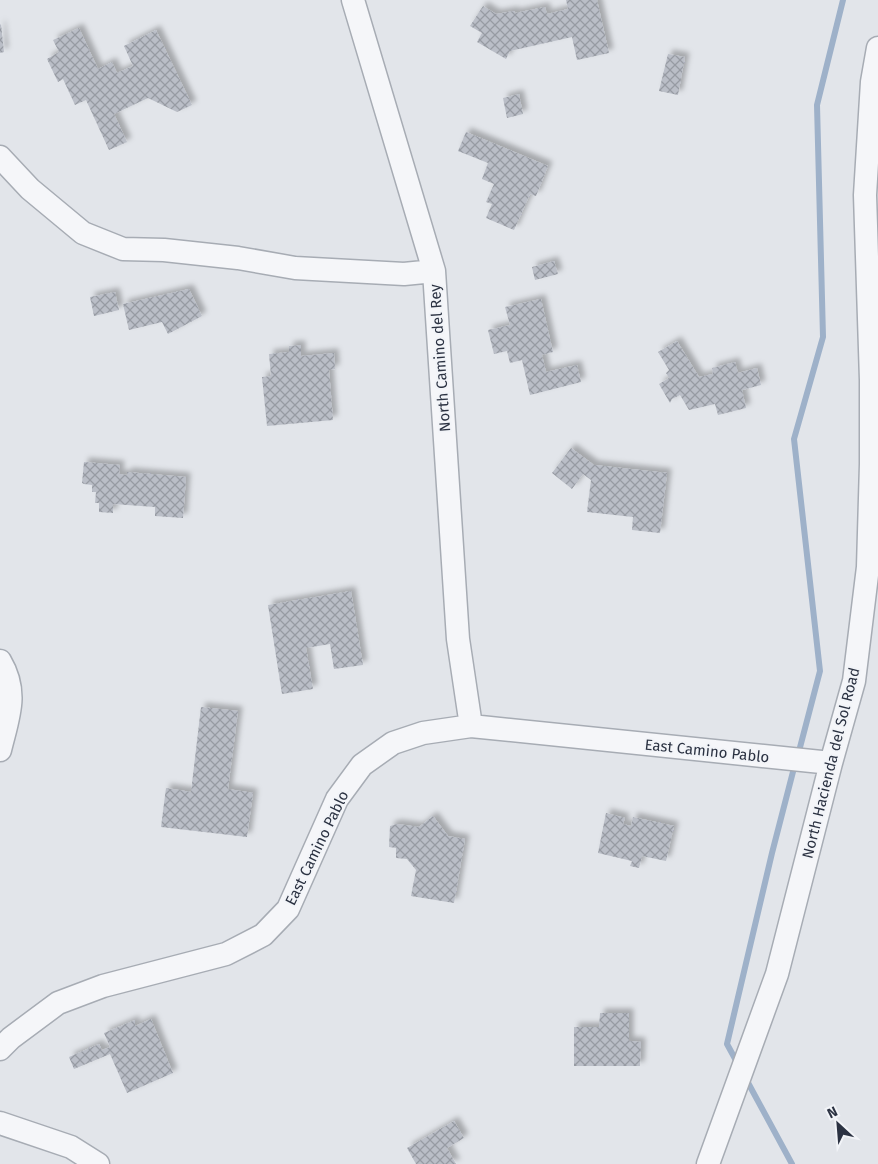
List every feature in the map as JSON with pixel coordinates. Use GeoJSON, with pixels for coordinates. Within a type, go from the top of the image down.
{"type":"FeatureCollection","features":[{"type":"Feature","properties":{"kind":"street","name":"North Camino del Rey"},"geometry":{"type":"LineString","coordinates":[[353,0],[434,271],[458,639],[471,726]]}},
{"type":"Feature","properties":{"kind":"street","name":"North Hacienda del Sol Road"},"geometry":{"type":"LineString","coordinates":[[708,1164],[777,974],[854,681],[874,501],[865,195],[872,82],[878,48]]}},
{"type":"Feature","properties":{"kind":"street"},"geometry":{"type":"LineString","coordinates":[[0,157],[30,189],[83,233],[123,249],[164,250],[238,258],[295,268],[404,274],[434,271]]}},
{"type":"Feature","properties":{"kind":"street"},"geometry":{"type":"LineString","coordinates":[[0,661],[7,673],[12,704],[0,750]]}},
{"type":"Feature","properties":{"kind":"street","name":"East Camino Pablo"},"geometry":{"type":"LineString","coordinates":[[0,1049],[11,1038],[58,1003],[103,986],[226,954],[263,935],[288,909],[337,799],[362,765],[393,743],[423,734],[471,726],[832,763]]}},
{"type":"Feature","properties":{"kind":"street"},"geometry":{"type":"LineString","coordinates":[[0,1123],[71,1147],[98,1164]]}},
{"type":"Feature","properties":{"kind":"building"},"geometry":{"type":"Polygon","coordinates":[[[566,0],[597,0],[609,53],[577,60],[572,37],[510,51],[506,59],[477,42],[482,33],[470,26],[483,6],[496,14],[514,11],[515,13],[545,7],[547,14],[568,9],[566,0]]]}},
{"type":"Feature","properties":{"kind":"building"},"geometry":{"type":"Polygon","coordinates":[[[0,25],[4,52],[0,53],[0,25]]]}},
{"type":"Feature","properties":{"kind":"building"},"geometry":{"type":"Polygon","coordinates":[[[79,28],[98,69],[112,62],[117,73],[133,66],[124,46],[156,30],[192,105],[177,112],[148,98],[114,114],[127,142],[109,150],[86,100],[75,105],[63,79],[58,82],[47,59],[59,52],[53,40],[79,28]]]}},
{"type":"Feature","properties":{"kind":"building"},"geometry":{"type":"Polygon","coordinates":[[[668,54],[685,57],[678,95],[659,91],[668,54]]]}},
{"type":"Feature","properties":{"kind":"building"},"geometry":{"type":"Polygon","coordinates":[[[519,94],[523,114],[507,118],[503,98],[519,94]]]}},
{"type":"Feature","properties":{"kind":"building"},"geometry":{"type":"Polygon","coordinates":[[[466,132],[548,166],[536,196],[530,194],[514,230],[486,218],[492,204],[486,202],[494,184],[482,179],[488,163],[458,151],[466,132]]]}},
{"type":"Feature","properties":{"kind":"building"},"geometry":{"type":"Polygon","coordinates":[[[554,261],[558,274],[535,280],[532,267],[554,261]]]}},
{"type":"Feature","properties":{"kind":"building"},"geometry":{"type":"Polygon","coordinates":[[[189,289],[202,316],[168,334],[162,322],[129,330],[123,304],[189,289]]]}},
{"type":"Feature","properties":{"kind":"building"},"geometry":{"type":"Polygon","coordinates":[[[115,292],[119,310],[94,316],[90,297],[115,292]]]}},
{"type":"Feature","properties":{"kind":"building"},"geometry":{"type":"Polygon","coordinates":[[[541,299],[553,352],[542,355],[546,372],[577,365],[581,382],[530,395],[522,360],[510,363],[507,351],[494,354],[488,330],[510,325],[505,307],[541,299]]]}},
{"type":"Feature","properties":{"kind":"building"},"geometry":{"type":"Polygon","coordinates":[[[677,341],[699,377],[713,374],[712,368],[735,362],[738,373],[757,368],[761,385],[742,390],[746,408],[718,415],[715,404],[689,410],[680,395],[672,399],[670,403],[659,384],[669,378],[666,373],[669,370],[658,352],[677,341]]]}},
{"type":"Feature","properties":{"kind":"building"},"geometry":{"type":"Polygon","coordinates":[[[301,345],[301,356],[334,353],[335,369],[329,370],[333,420],[267,426],[262,377],[271,376],[269,354],[289,352],[289,346],[301,345]]]}},
{"type":"Feature","properties":{"kind":"building"},"geometry":{"type":"Polygon","coordinates":[[[571,448],[594,465],[667,473],[660,533],[632,530],[633,517],[587,512],[591,480],[583,474],[572,489],[552,473],[571,448]]]}},
{"type":"Feature","properties":{"kind":"building"},"geometry":{"type":"Polygon","coordinates":[[[84,462],[120,465],[119,474],[127,475],[127,472],[186,477],[183,518],[155,516],[155,507],[113,504],[113,513],[99,512],[99,503],[95,503],[96,492],[92,492],[92,485],[82,483],[84,462]]]}},
{"type":"Feature","properties":{"kind":"building"},"geometry":{"type":"Polygon","coordinates":[[[351,591],[363,665],[334,669],[330,644],[306,648],[313,689],[282,694],[268,605],[351,591]]]}},
{"type":"Feature","properties":{"kind":"building"},"geometry":{"type":"Polygon","coordinates":[[[201,707],[238,711],[228,789],[253,793],[247,837],[161,827],[166,788],[191,792],[201,707]]]}},
{"type":"Feature","properties":{"kind":"building"},"geometry":{"type":"Polygon","coordinates":[[[606,813],[625,818],[623,824],[631,826],[633,817],[674,826],[666,861],[642,856],[639,868],[630,866],[632,861],[598,853],[606,813]]]}},
{"type":"Feature","properties":{"kind":"building"},"geometry":{"type":"Polygon","coordinates":[[[433,816],[448,836],[465,839],[454,903],[411,896],[416,870],[407,859],[396,858],[396,848],[389,847],[390,826],[397,824],[419,827],[433,816]]]}},
{"type":"Feature","properties":{"kind":"building"},"geometry":{"type":"Polygon","coordinates":[[[600,1013],[629,1013],[629,1041],[641,1042],[640,1066],[574,1066],[574,1027],[599,1027],[600,1013]]]}},
{"type":"Feature","properties":{"kind":"building"},"geometry":{"type":"Polygon","coordinates":[[[151,1019],[173,1073],[127,1093],[110,1054],[74,1069],[69,1057],[99,1044],[102,1050],[110,1047],[104,1033],[135,1020],[135,1026],[151,1019]]]}},
{"type":"Feature","properties":{"kind":"building"},"geometry":{"type":"Polygon","coordinates":[[[454,1121],[464,1138],[447,1148],[456,1164],[416,1164],[407,1148],[454,1121]]]}},
{"type":"Feature","properties":{"kind":"waterway"},"geometry":{"type":"LineString","coordinates":[[798,755],[820,671],[794,439],[823,337],[817,105],[843,0]]}},
{"type":"Feature","properties":{"kind":"waterway"},"geometry":{"type":"LineString","coordinates":[[739,1066],[727,1044],[795,764]]}},
{"type":"Feature","properties":{"kind":"waterway"},"geometry":{"type":"LineString","coordinates":[[746,1079],[792,1164]]}}]}
